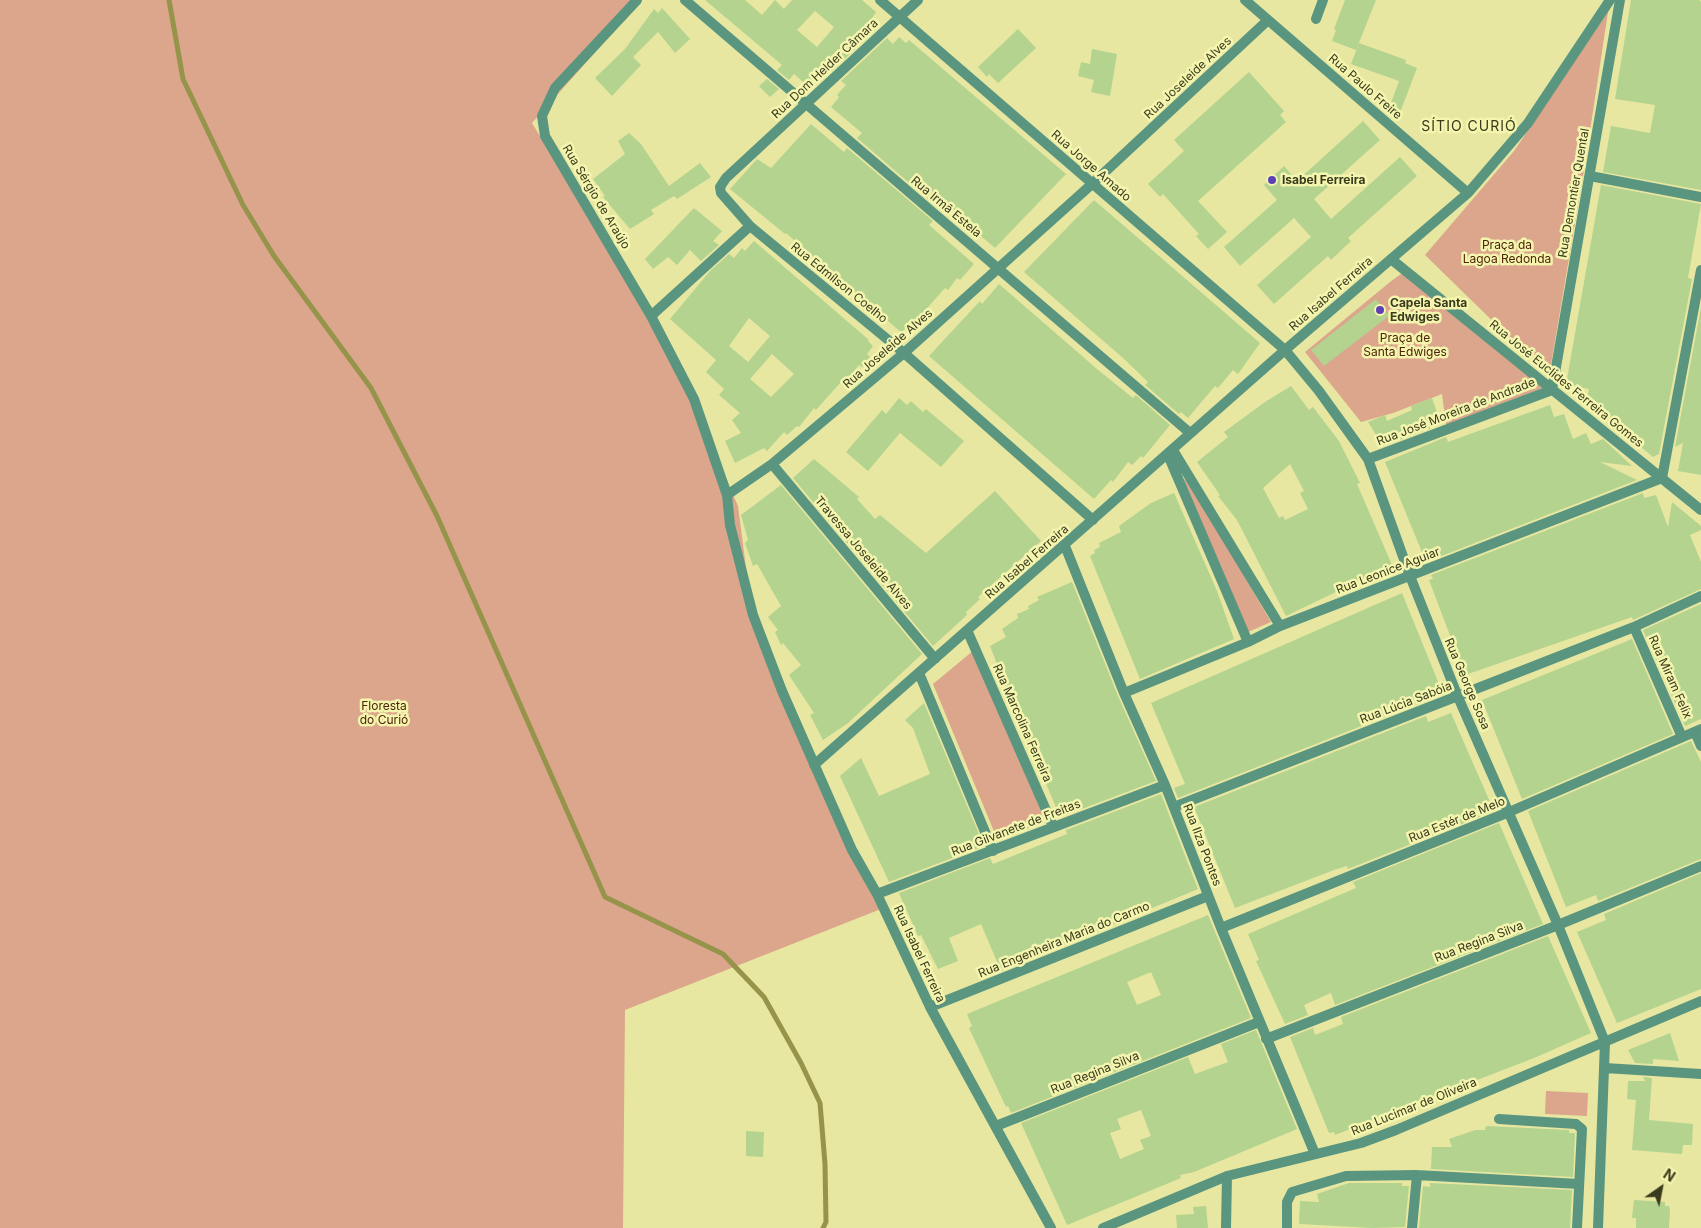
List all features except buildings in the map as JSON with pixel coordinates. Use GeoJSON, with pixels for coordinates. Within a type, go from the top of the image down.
{"type":"FeatureCollection","features":[{"type":"Feature","properties":{"kind":"street","name":"Rua Sérgio de Araújo"},"geometry":{"type":"LineString","coordinates":[[637,0],[554,88],[542,116],[545,136],[651,316],[694,399],[727,494]]}},
{"type":"Feature","properties":{"kind":"street","name":"Rua Irmã Estela"},"geometry":{"type":"LineString","coordinates":[[685,0],[1190,433]]}},
{"type":"Feature","properties":{"kind":"street","name":"Rua Jorge Amado"},"geometry":{"type":"LineString","coordinates":[[880,0],[1285,350]]}},
{"type":"Feature","properties":{"kind":"street","name":"Rua Dom Helder Câmara"},"geometry":{"type":"LineString","coordinates":[[750,156],[918,0]]}},
{"type":"Feature","properties":{"kind":"street","name":"Rua Paulo Freire"},"geometry":{"type":"LineString","coordinates":[[1245,0],[1468,193]]}},
{"type":"Feature","properties":{"kind":"street"},"geometry":{"type":"LineString","coordinates":[[1316,19],[1323,0]]}},
{"type":"Feature","properties":{"kind":"street","name":"Rua Isabel Ferreira"},"geometry":{"type":"LineString","coordinates":[[1051,1228],[930,1007],[877,894],[852,850],[814,765],[1171,453],[1190,433],[1468,193],[1528,123],[1610,0]]}},
{"type":"Feature","properties":{"kind":"street","name":"Rua Demontier Quental"},"geometry":{"type":"LineString","coordinates":[[1552,390],[1620,0]]}},
{"type":"Feature","properties":{"kind":"street","name":"Rua Joseleide Alves"},"geometry":{"type":"LineString","coordinates":[[727,494],[772,464],[904,352],[1092,184],[1268,20]]}},
{"type":"Feature","properties":{"kind":"street","name":"Rua Edmílson Coelho"},"geometry":{"type":"LineString","coordinates":[[750,156],[726,178],[720,187],[721,193],[750,226],[904,352],[1093,520]]}},
{"type":"Feature","properties":{"kind":"street"},"geometry":{"type":"LineString","coordinates":[[1590,176],[1701,198]]}},
{"type":"Feature","properties":{"kind":"street"},"geometry":{"type":"LineString","coordinates":[[651,316],[750,226]]}},
{"type":"Feature","properties":{"kind":"street","name":"Rua José Euclides Ferreira Gomes"},"geometry":{"type":"LineString","coordinates":[[1391,259],[1701,510]]}},
{"type":"Feature","properties":{"kind":"street"},"geometry":{"type":"LineString","coordinates":[[1662,478],[1701,270]]}},
{"type":"Feature","properties":{"kind":"street","name":"Rua George Sosa"},"geometry":{"type":"LineString","coordinates":[[1285,350],[1319,390],[1368,458],[1410,576],[1458,697],[1558,926],[1605,1042]]}},
{"type":"Feature","properties":{"kind":"street","name":"Rua José Moreira de Andrade"},"geometry":{"type":"LineString","coordinates":[[1368,458],[1552,390]]}},
{"type":"Feature","properties":{"kind":"street"},"geometry":{"type":"LineString","coordinates":[[1171,453],[1280,626]]}},
{"type":"Feature","properties":{"kind":"street"},"geometry":{"type":"LineString","coordinates":[[1171,453],[1248,642]]}},
{"type":"Feature","properties":{"kind":"street","name":"Travessa Joseleide Alves"},"geometry":{"type":"LineString","coordinates":[[772,464],[935,659]]}},
{"type":"Feature","properties":{"kind":"street","name":"Rua Leonice Aguiar"},"geometry":{"type":"LineString","coordinates":[[1124,693],[1248,642],[1280,626],[1662,478]]}},
{"type":"Feature","properties":{"kind":"street"},"geometry":{"type":"LineString","coordinates":[[727,494],[730,526],[753,615],[782,691],[814,765]]}},
{"type":"Feature","properties":{"kind":"street","name":"Rua Ilza Pontes"},"geometry":{"type":"LineString","coordinates":[[1065,546],[1124,693],[1165,785],[1259,1022],[1315,1154]]}},
{"type":"Feature","properties":{"kind":"street","name":"Rua Lúcia Sabóia"},"geometry":{"type":"LineString","coordinates":[[1174,807],[1458,697],[1634,626],[1701,596]]}},
{"type":"Feature","properties":{"kind":"street","name":"Rua Miram Felix"},"geometry":{"type":"LineString","coordinates":[[1634,626],[1682,737]]}},
{"type":"Feature","properties":{"kind":"street","name":"Rua Marcolina Ferreira"},"geometry":{"type":"LineString","coordinates":[[967,630],[1053,826]]}},
{"type":"Feature","properties":{"kind":"street"},"geometry":{"type":"LineString","coordinates":[[919,673],[993,851]]}},
{"type":"Feature","properties":{"kind":"street"},"geometry":{"type":"LineString","coordinates":[[1698,730],[1701,746]]}},
{"type":"Feature","properties":{"kind":"street","name":"Rua Estér de Melo"},"geometry":{"type":"LineString","coordinates":[[1221,928],[1509,812],[1698,730]]}},
{"type":"Feature","properties":{"kind":"street","name":"Rua Gilvanete de Freitas"},"geometry":{"type":"LineString","coordinates":[[877,894],[1165,785]]}},
{"type":"Feature","properties":{"kind":"street","name":"Rua Regina Silva"},"geometry":{"type":"LineString","coordinates":[[1266,1039],[1558,926],[1701,866]]}},
{"type":"Feature","properties":{"kind":"street","name":"Rua Engenheira Maria do Carmo"},"geometry":{"type":"LineString","coordinates":[[930,1007],[1208,896]]}},
{"type":"Feature","properties":{"kind":"street","name":"Rua Lucimar de Oliveira"},"geometry":{"type":"LineString","coordinates":[[1103,1228],[1227,1176],[1361,1143],[1396,1130],[1701,1002]]}},
{"type":"Feature","properties":{"kind":"street","name":"Rua Regina Silva"},"geometry":{"type":"LineString","coordinates":[[996,1126],[1259,1022]]}},
{"type":"Feature","properties":{"kind":"street"},"geometry":{"type":"LineString","coordinates":[[1598,1228],[1605,1042]]}},
{"type":"Feature","properties":{"kind":"street"},"geometry":{"type":"LineString","coordinates":[[1605,1068],[1701,1074]]}},
{"type":"Feature","properties":{"kind":"street"},"geometry":{"type":"LineString","coordinates":[[1499,1119],[1579,1126],[1582,1129],[1577,1228]]}},
{"type":"Feature","properties":{"kind":"street"},"geometry":{"type":"LineString","coordinates":[[1287,1228],[1287,1202],[1292,1192],[1346,1176],[1417,1175],[1579,1184]]}},
{"type":"Feature","properties":{"kind":"street"},"geometry":{"type":"LineString","coordinates":[[1412,1228],[1417,1175]]}},
{"type":"Feature","properties":{"kind":"street"},"geometry":{"type":"LineString","coordinates":[[1226,1228],[1227,1176]]}},
{"type":"Feature","properties":{"kind":"green space","name":"Floresta do Curió"},"geometry":{"type":"Polygon","coordinates":[[[0,0],[642,0],[532,123],[670,349],[738,506],[751,606],[881,909],[625,1010],[623,1228],[0,1228],[0,0]]]}},
{"type":"Feature","properties":{"kind":"green space","name":"Praça da Lagoa Redonda"},"geometry":{"type":"Polygon","coordinates":[[[1608,12],[1585,164],[1549,376],[1425,255],[1514,151],[1608,12]]]}},
{"type":"Feature","properties":{"kind":"green space","name":"Praça de Santa Edwiges"},"geometry":{"type":"Polygon","coordinates":[[[1409,268],[1543,388],[1446,425],[1442,394],[1393,413],[1361,422],[1305,352],[1409,268]]]}},
{"type":"Feature","properties":{"kind":"green space"},"geometry":{"type":"Polygon","coordinates":[[[1187,478],[1271,622],[1248,632],[1184,480],[1187,478]]]}},
{"type":"Feature","properties":{"kind":"green space"},"geometry":{"type":"Polygon","coordinates":[[[974,650],[1045,821],[998,841],[933,684],[974,650]]]}},
{"type":"Feature","properties":{"kind":"green space"},"geometry":{"type":"Polygon","coordinates":[[[1546,1091],[1588,1093],[1587,1116],[1545,1114],[1546,1091]]]}},
{"type":"Feature","properties":{"kind":"waterway"},"geometry":{"type":"LineString","coordinates":[[169,0],[183,79],[243,205],[274,256],[371,388],[437,516],[605,897],[723,954],[764,997],[801,1063],[820,1103],[825,1164],[826,1222],[823,1228]]}},
{"type":"Feature","properties":{"kind":"place","name":"Isabel Ferreira"},"geometry":{"type":"Point","coordinates":[1272,180]}},
{"type":"Feature","properties":{"kind":"place","name":"Capela Santa Edwiges"},"geometry":{"type":"Point","coordinates":[1380,310]}},
{"type":"Feature","properties":{"kind":"district","name":"SÍTIO CURIÓ"},"geometry":{"type":"Point","coordinates":[1469,127]}}]}
